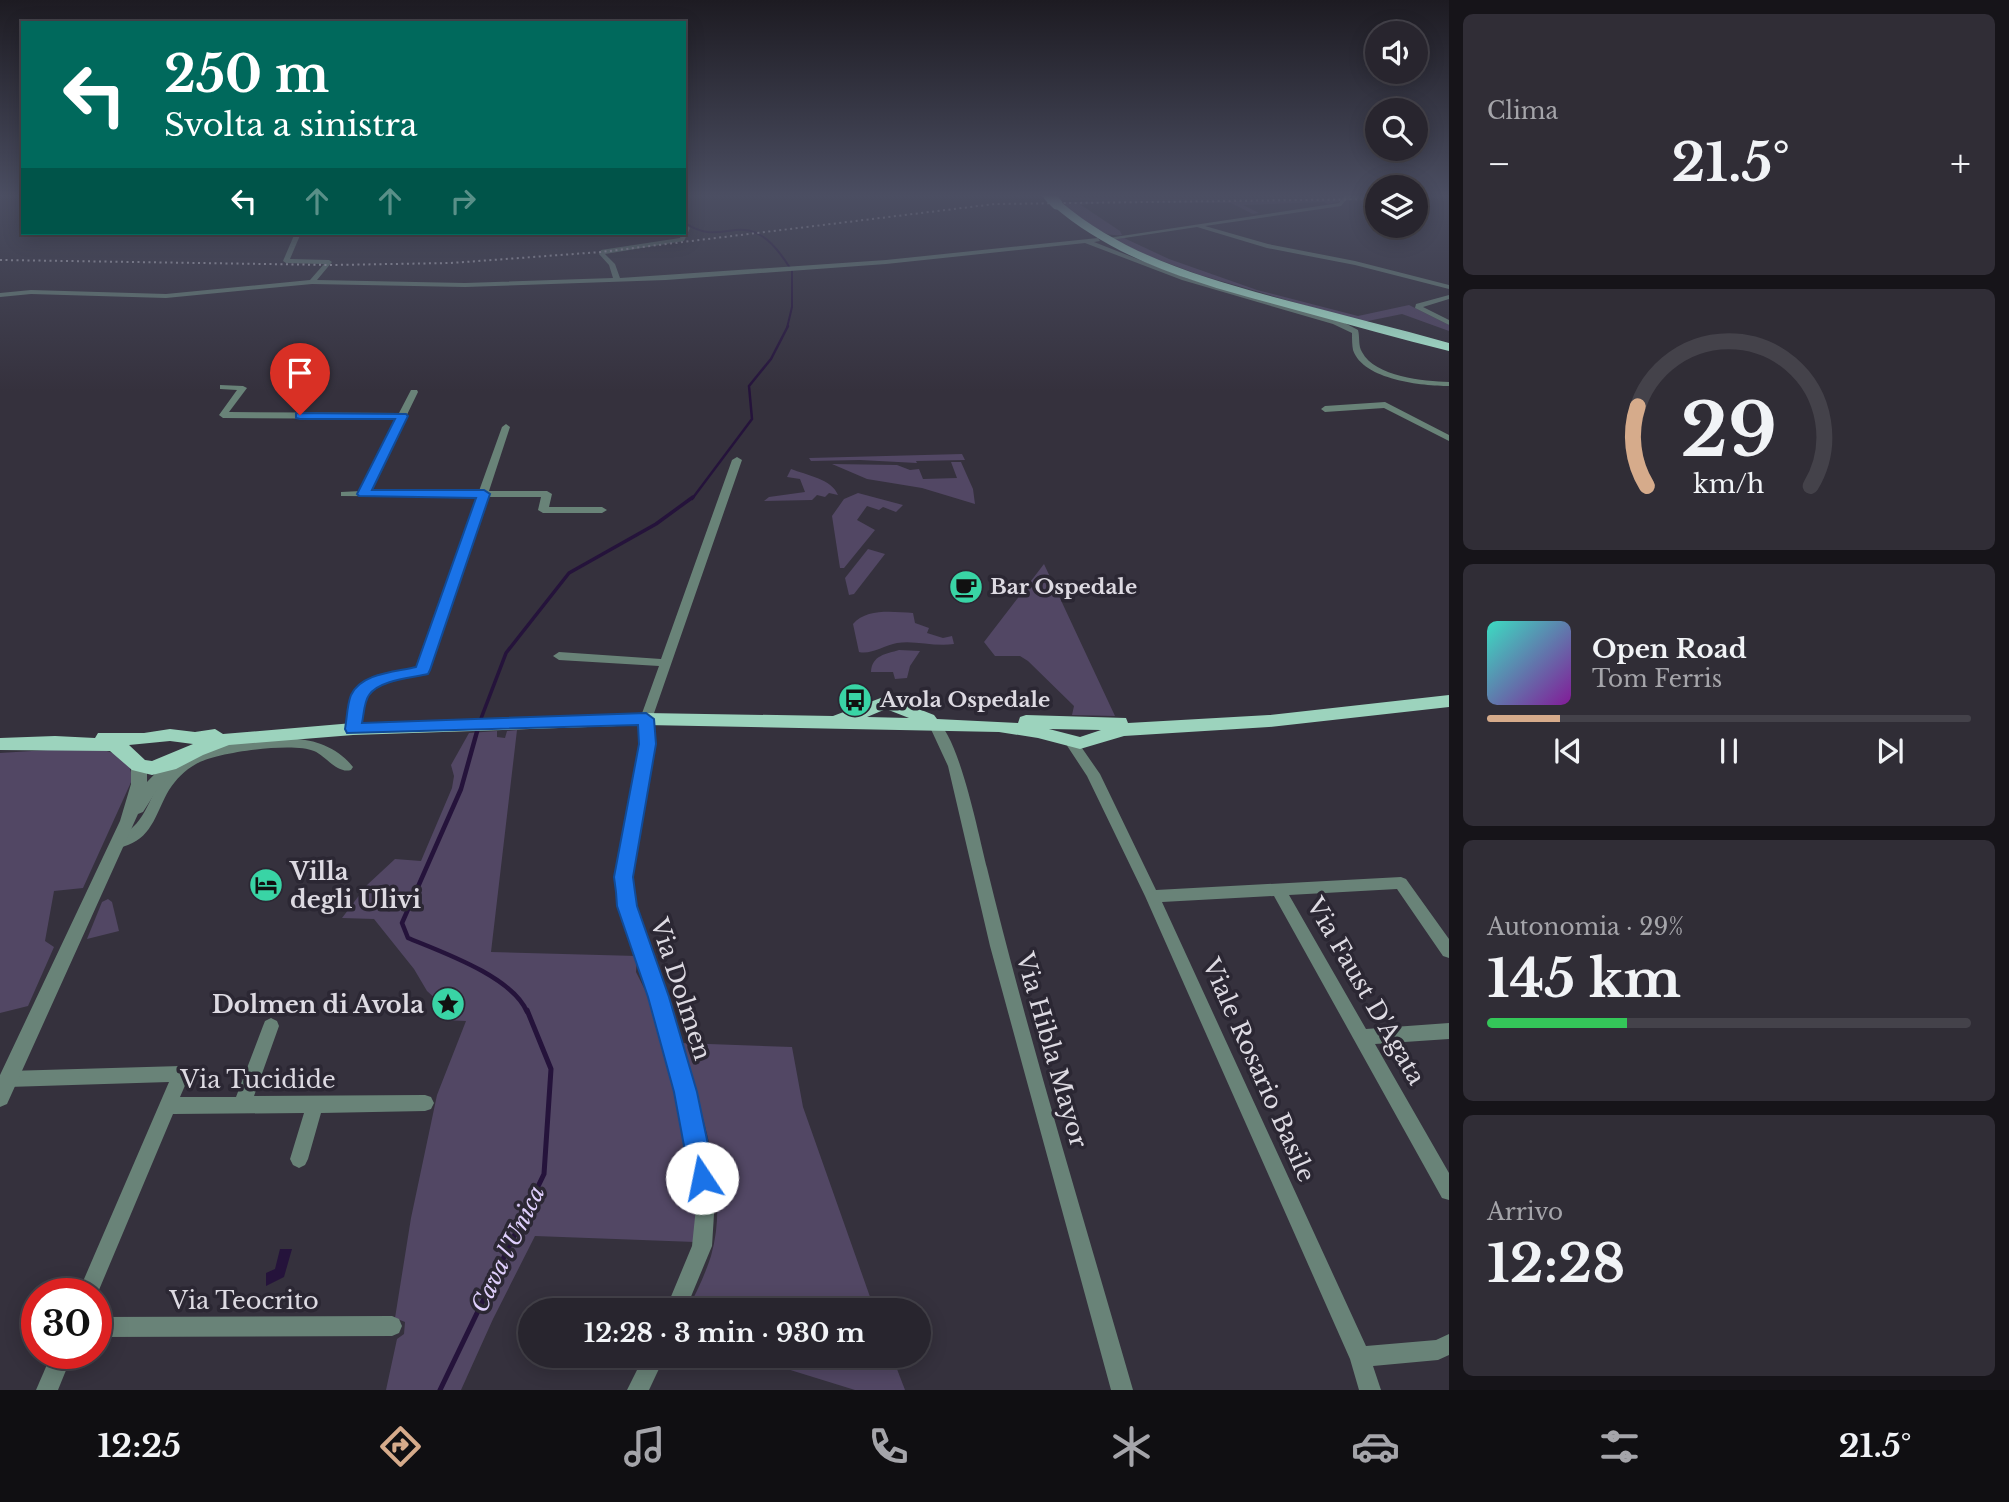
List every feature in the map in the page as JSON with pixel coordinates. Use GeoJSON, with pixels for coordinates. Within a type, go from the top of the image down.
{"type":"FeatureCollection","features":[{"type":"Feature","properties":{"kind":"highway"},"geometry":{"type":"LineString","coordinates":[[1153,261],[1449,349]]}},
{"type":"Feature","properties":{"kind":"highway"},"geometry":{"type":"LineString","coordinates":[[1329,315],[1449,349]]}},
{"type":"Feature","properties":{"kind":"main road"},"geometry":{"type":"LineString","coordinates":[[46,743],[111,745],[122,749],[138,763],[152,768],[228,739],[353,729],[646,719],[925,719],[1077,735],[1269,721],[1449,701]]}},
{"type":"Feature","properties":{"kind":"main road"},"geometry":{"type":"LineString","coordinates":[[806,721],[851,717],[873,707],[873,716],[935,725],[999,726],[1077,735]]}},
{"type":"Feature","properties":{"kind":"main road"},"geometry":{"type":"LineString","coordinates":[[0,744],[162,736],[183,738],[236,733],[271,735]]}},
{"type":"Feature","properties":{"kind":"main road"},"geometry":{"type":"LineString","coordinates":[[138,763],[136,755],[145,744],[162,736]]}},
{"type":"Feature","properties":{"kind":"main road"},"geometry":{"type":"LineString","coordinates":[[178,759],[187,745],[183,738]]}},
{"type":"Feature","properties":{"kind":"street"},"geometry":{"type":"LineString","coordinates":[[286,261],[329,262],[312,282]]}},
{"type":"Feature","properties":{"kind":"street"},"geometry":{"type":"LineString","coordinates":[[609,261],[617,280]]}},
{"type":"Feature","properties":{"kind":"street"},"geometry":{"type":"LineString","coordinates":[[0,295],[43,292],[166,296],[312,282],[465,285],[617,280],[898,261]]}},
{"type":"Feature","properties":{"kind":"street"},"geometry":{"type":"LineString","coordinates":[[1136,261],[1184,279],[1336,322],[1355,332],[1357,352],[1372,366],[1421,381],[1449,384]]}},
{"type":"Feature","properties":{"kind":"street"},"geometry":{"type":"LineString","coordinates":[[1344,261],[1449,287]]}},
{"type":"Feature","properties":{"kind":"street"},"geometry":{"type":"LineString","coordinates":[[1449,297],[1419,306],[1419,309],[1449,323]]}},
{"type":"Feature","properties":{"kind":"street"},"geometry":{"type":"LineString","coordinates":[[223,387],[243,388],[223,415],[402,416]]}},
{"type":"Feature","properties":{"kind":"street"},"geometry":{"type":"LineString","coordinates":[[364,494],[414,392]]}},
{"type":"Feature","properties":{"kind":"street"},"geometry":{"type":"LineString","coordinates":[[1325,409],[1385,405],[1449,438]]}},
{"type":"Feature","properties":{"kind":"street"},"geometry":{"type":"LineString","coordinates":[[353,729],[359,696],[366,688],[376,682],[422,670],[506,427]]}},
{"type":"Feature","properties":{"kind":"street","name":"Via Dolmen"},"geometry":{"type":"LineString","coordinates":[[680,1298],[702,1246],[706,1198],[686,1092],[659,997],[627,906],[624,877],[648,744],[646,719],[737,460]]}},
{"type":"Feature","properties":{"kind":"street"},"geometry":{"type":"LineString","coordinates":[[344,494],[547,494],[543,510],[602,510]]}},
{"type":"Feature","properties":{"kind":"street"},"geometry":{"type":"LineString","coordinates":[[559,656],[665,663]]}},
{"type":"Feature","properties":{"kind":"street","name":"Via Hibla Mayor"},"geometry":{"type":"LineString","coordinates":[[935,725],[956,766],[998,946],[1122,1390]]}},
{"type":"Feature","properties":{"kind":"street","name":"Viale Rosario Basile"},"geometry":{"type":"LineString","coordinates":[[1077,735],[1360,1357],[1370,1390]]}},
{"type":"Feature","properties":{"kind":"street"},"geometry":{"type":"LineString","coordinates":[[118,844],[131,841],[139,835],[160,792],[182,766],[213,751],[228,747],[303,744],[324,750],[345,766]]}},
{"type":"Feature","properties":{"kind":"street"},"geometry":{"type":"LineString","coordinates":[[128,821],[152,786],[178,759]]}},
{"type":"Feature","properties":{"kind":"street"},"geometry":{"type":"LineString","coordinates":[[0,1097],[128,821],[139,784],[138,763]]}},
{"type":"Feature","properties":{"kind":"street"},"geometry":{"type":"LineString","coordinates":[[1152,896],[1401,883],[1449,951]]}},
{"type":"Feature","properties":{"kind":"street","name":"Via Faust D'Agata"},"geometry":{"type":"LineString","coordinates":[[1278,889],[1449,1191]]}},
{"type":"Feature","properties":{"kind":"street"},"geometry":{"type":"LineString","coordinates":[[242,1105],[271,1026]]}},
{"type":"Feature","properties":{"kind":"street"},"geometry":{"type":"LineString","coordinates":[[1362,1037],[1449,1031]]}},
{"type":"Feature","properties":{"kind":"street","name":"Via Tucidide"},"geometry":{"type":"LineString","coordinates":[[8,1080],[181,1074],[169,1106],[425,1103]]}},
{"type":"Feature","properties":{"kind":"street"},"geometry":{"type":"LineString","coordinates":[[299,1159],[315,1104]]}},
{"type":"Feature","properties":{"kind":"street"},"geometry":{"type":"LineString","coordinates":[[94,1278],[169,1106]]}},
{"type":"Feature","properties":{"kind":"street","name":"Via Teocrito"},"geometry":{"type":"LineString","coordinates":[[112,1326],[392,1326]]}},
{"type":"Feature","properties":{"kind":"street"},"geometry":{"type":"LineString","coordinates":[[1360,1357],[1438,1350],[1449,1344]]}},
{"type":"Feature","properties":{"kind":"street"},"geometry":{"type":"LineString","coordinates":[[638,1390],[649,1368]]}},
{"type":"Feature","properties":{"kind":"street"},"geometry":{"type":"LineString","coordinates":[[47,1390],[56,1369]]}},
{"type":"Feature","properties":{"kind":"shaded area"},"geometry":{"type":"Polygon","coordinates":[[[1162,261],[1174,261],[1257,290],[1358,316],[1409,305],[1449,325],[1449,331],[1402,314],[1363,322],[1200,275],[1162,261]]]}},
{"type":"Feature","properties":{"kind":"shaded area"},"geometry":{"type":"Polygon","coordinates":[[[962,454],[965,460],[916,461],[917,463],[811,461],[809,458],[962,454]]]}},
{"type":"Feature","properties":{"kind":"shaded area"},"geometry":{"type":"Polygon","coordinates":[[[951,462],[961,462],[973,489],[975,504],[922,488],[867,479],[832,464],[897,465],[910,470],[919,469],[923,479],[957,478],[951,462]]]}},
{"type":"Feature","properties":{"kind":"shaded area"},"geometry":{"type":"Polygon","coordinates":[[[791,469],[824,481],[838,495],[817,495],[812,500],[764,501],[769,497],[805,492],[800,479],[787,477],[791,469]]]}},
{"type":"Feature","properties":{"kind":"shaded area"},"geometry":{"type":"Polygon","coordinates":[[[858,493],[903,505],[896,512],[883,507],[879,510],[867,506],[857,520],[875,530],[844,568],[840,568],[832,516],[844,499],[858,493]]]}},
{"type":"Feature","properties":{"kind":"shaded area"},"geometry":{"type":"Polygon","coordinates":[[[868,549],[885,554],[854,594],[849,595],[845,578],[868,549]]]}},
{"type":"Feature","properties":{"kind":"shaded area"},"geometry":{"type":"Polygon","coordinates":[[[1044,564],[1115,716],[1072,715],[1074,706],[1028,661],[1020,656],[995,656],[984,642],[1044,564]]]}},
{"type":"Feature","properties":{"kind":"shaded area"},"geometry":{"type":"Polygon","coordinates":[[[881,612],[913,613],[915,623],[929,628],[927,633],[943,638],[952,636],[954,644],[904,642],[859,652],[853,624],[859,619],[881,612]]]}},
{"type":"Feature","properties":{"kind":"shaded area"},"geometry":{"type":"Polygon","coordinates":[[[899,650],[920,651],[910,666],[907,678],[895,679],[893,672],[871,672],[877,659],[899,650]]]}},
{"type":"Feature","properties":{"kind":"shaded area"},"geometry":{"type":"Polygon","coordinates":[[[517,730],[491,952],[637,956],[636,972],[653,1006],[666,1048],[701,1193],[695,1242],[535,1236],[461,1390],[386,1390],[397,1339],[404,1334],[405,1322],[395,1318],[411,1218],[437,1095],[466,1021],[444,1020],[438,1001],[427,991],[414,969],[374,919],[342,918],[367,885],[395,859],[421,861],[452,788],[454,776],[451,765],[469,733],[497,731],[497,737],[505,738],[507,731],[517,730]]]}},
{"type":"Feature","properties":{"kind":"shaded area"},"geometry":{"type":"Polygon","coordinates":[[[80,748],[107,751],[121,757],[127,763],[132,780],[83,888],[54,891],[45,941],[54,947],[28,1006],[0,1013],[0,753],[80,748]]]}},
{"type":"Feature","properties":{"kind":"shaded area"},"geometry":{"type":"Polygon","coordinates":[[[108,899],[112,902],[119,931],[87,939],[102,902],[108,899]]]}},
{"type":"Feature","properties":{"kind":"shaded area"},"geometry":{"type":"Polygon","coordinates":[[[681,1043],[792,1047],[803,1107],[870,1298],[693,1298],[711,1256],[716,1230],[715,1175],[704,1121],[681,1043]]]}},
{"type":"Feature","properties":{"kind":"shaded area"},"geometry":{"type":"Polygon","coordinates":[[[280,1249],[292,1249],[284,1277],[266,1286],[266,1273],[275,1269],[280,1249]]]}},
{"type":"Feature","properties":{"kind":"shaded area"},"geometry":{"type":"Polygon","coordinates":[[[784,1368],[897,1368],[905,1390],[855,1390],[784,1368]]]}},
{"type":"Feature","properties":{"kind":"waterway","name":"Cava l'Unica"},"geometry":{"type":"LineString","coordinates":[[785,261],[790,268]]}},
{"type":"Feature","properties":{"kind":"waterway","name":"Cava l'Unica"},"geometry":{"type":"LineString","coordinates":[[787,328],[792,307],[792,271]]}},
{"type":"Feature","properties":{"kind":"waterway","name":"Cava l'Unica"},"geometry":{"type":"LineString","coordinates":[[692,499],[752,419],[749,386],[771,359],[787,328]]}},
{"type":"Feature","properties":{"kind":"waterway","name":"Cava l'Unica"},"geometry":{"type":"LineString","coordinates":[[480,721],[506,653],[569,573],[656,524],[693,497]]}},
{"type":"Feature","properties":{"kind":"waterway","name":"Cava l'Unica"},"geometry":{"type":"LineString","coordinates":[[478,728],[461,789],[402,923],[408,938],[457,958],[492,977],[519,999],[527,1012]]}},
{"type":"Feature","properties":{"kind":"waterway","name":"Cava l'Unica"},"geometry":{"type":"LineString","coordinates":[[440,1390],[544,1174],[551,1069],[527,1010]]}},
{"type":"Feature","properties":{"kind":"railway"},"geometry":{"type":"LineString","coordinates":[[58,261],[332,265],[480,261]]}},
{"type":"Feature","properties":{"kind":"place","name":"Bar Ospedale"},"geometry":{"type":"Point","coordinates":[966,587]}},
{"type":"Feature","properties":{"kind":"place","name":"Avola Ospedale"},"geometry":{"type":"Point","coordinates":[855,700]}},
{"type":"Feature","properties":{"kind":"place","name":"Villa degli Ulivi"},"geometry":{"type":"Point","coordinates":[266,885]}},
{"type":"Feature","properties":{"kind":"place","name":"Dolmen di Avola"},"geometry":{"type":"Point","coordinates":[448,1004]}},
{"type":"Feature","properties":{"kind":"route"},"geometry":{"type":"LineString","coordinates":[[300,415],[402,416],[364,494],[484,494],[422,670],[376,682],[366,688],[359,696],[353,729],[646,719],[648,744],[624,877],[625,892],[627,906],[659,997],[686,1092],[702,1178]]}}]}
